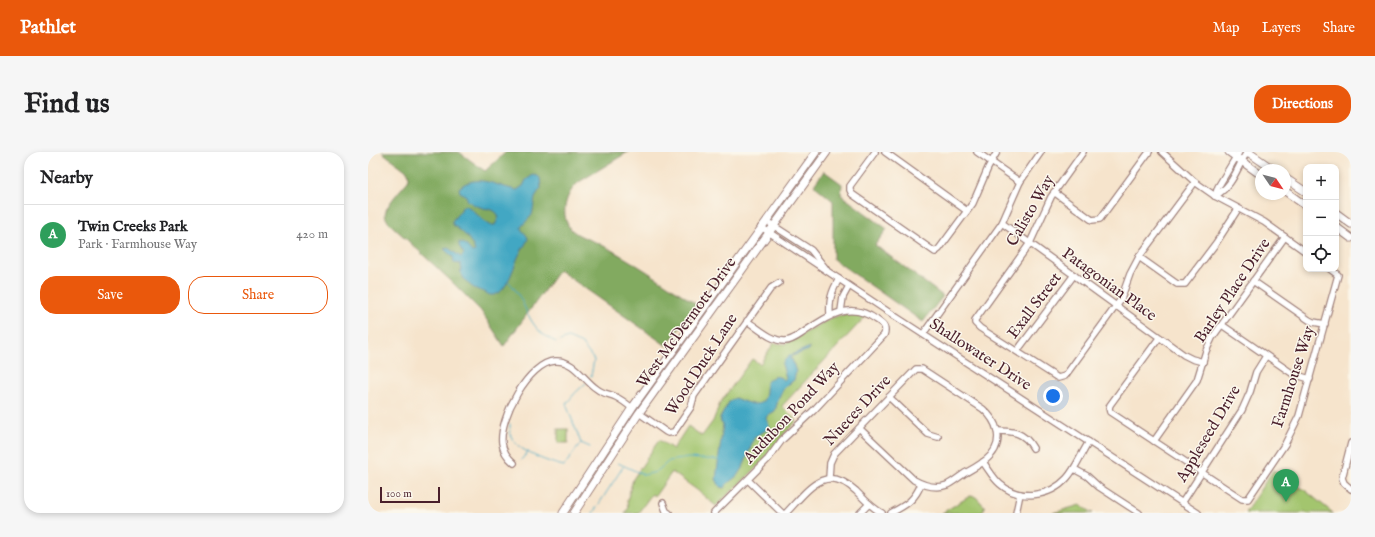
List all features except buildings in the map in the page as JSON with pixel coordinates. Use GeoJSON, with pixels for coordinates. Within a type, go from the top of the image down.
{"type":"FeatureCollection","features":[{"type":"Feature","properties":{"kind":"main road","name":"West McDermott Drive"},"geometry":{"type":"LineString","coordinates":[[563,513],[632,408],[816,152]]}},
{"type":"Feature","properties":{"kind":"main road","name":"West McDermott Drive"},"geometry":{"type":"LineString","coordinates":[[574,513],[639,413],[827,152]]}},
{"type":"Feature","properties":{"kind":"main road"},"geometry":{"type":"LineString","coordinates":[[1229,152],[1239,157],[1255,169]]}},
{"type":"Feature","properties":{"kind":"main road"},"geometry":{"type":"LineString","coordinates":[[1248,152],[1265,164]]}},
{"type":"Feature","properties":{"kind":"main road"},"geometry":{"type":"LineString","coordinates":[[1291,182],[1303,190]]}},
{"type":"Feature","properties":{"kind":"main road"},"geometry":{"type":"LineString","coordinates":[[789,189],[796,194]]}},
{"type":"Feature","properties":{"kind":"main road"},"geometry":{"type":"LineString","coordinates":[[1291,195],[1303,204]]}},
{"type":"Feature","properties":{"kind":"main road"},"geometry":{"type":"LineString","coordinates":[[1339,215],[1351,224]]}},
{"type":"Feature","properties":{"kind":"main road"},"geometry":{"type":"LineString","coordinates":[[1339,229],[1351,238]]}},
{"type":"Feature","properties":{"kind":"main road"},"geometry":{"type":"LineString","coordinates":[[632,408],[639,413]]}},
{"type":"Feature","properties":{"kind":"street"},"geometry":{"type":"LineString","coordinates":[[875,152],[850,186],[852,194],[935,252],[939,250],[977,196],[984,176],[997,152]]}},
{"type":"Feature","properties":{"kind":"street"},"geometry":{"type":"LineString","coordinates":[[885,152],[967,211]]}},
{"type":"Feature","properties":{"kind":"street"},"geometry":{"type":"LineString","coordinates":[[977,152],[1020,182]]}},
{"type":"Feature","properties":{"kind":"street"},"geometry":{"type":"LineString","coordinates":[[923,334],[1002,223],[1020,182],[1041,152]]}},
{"type":"Feature","properties":{"kind":"street","name":"Calisto Way"},"geometry":{"type":"LineString","coordinates":[[1017,351],[980,328],[974,321],[1030,243],[1054,192],[1083,152]]}},
{"type":"Feature","properties":{"kind":"street"},"geometry":{"type":"LineString","coordinates":[[1054,192],[1092,220],[1098,220],[1102,217],[1149,152]]}},
{"type":"Feature","properties":{"kind":"street"},"geometry":{"type":"LineString","coordinates":[[1162,152],[1195,182],[1215,196],[1264,222],[1303,250]]}},
{"type":"Feature","properties":{"kind":"street"},"geometry":{"type":"LineString","coordinates":[[1215,196],[1224,191],[1228,185],[1239,157],[1248,152]]}},
{"type":"Feature","properties":{"kind":"street"},"geometry":{"type":"LineString","coordinates":[[1017,351],[1054,376],[1061,378],[1066,376],[1116,306],[1125,291],[1130,274],[1139,257],[1195,182]]}},
{"type":"Feature","properties":{"kind":"street"},"geometry":{"type":"LineString","coordinates":[[1139,257],[1177,284],[1182,285],[1187,282],[1216,243],[1238,209]]}},
{"type":"Feature","properties":{"kind":"street","name":"Shallowater Drive"},"geometry":{"type":"LineString","coordinates":[[766,220],[817,256],[828,272]]}},
{"type":"Feature","properties":{"kind":"street","name":"Patagonian Place"},"geometry":{"type":"LineString","coordinates":[[1002,223],[1159,338],[1192,360],[1203,362]]}},
{"type":"Feature","properties":{"kind":"street","name":"Shallowater Drive"},"geometry":{"type":"LineString","coordinates":[[761,227],[1198,513]]}},
{"type":"Feature","properties":{"kind":"street","name":"Barley Place Drive"},"geometry":{"type":"LineString","coordinates":[[1154,441],[1198,380],[1206,351],[1212,338],[1285,237]]}},
{"type":"Feature","properties":{"kind":"street"},"geometry":{"type":"LineString","coordinates":[[795,250],[802,251],[807,248]]}},
{"type":"Feature","properties":{"kind":"street","name":"Farmhouse Way"},"geometry":{"type":"LineString","coordinates":[[1202,472],[1242,499],[1246,500],[1251,496],[1292,431],[1302,406],[1338,275],[1334,272]]}},
{"type":"Feature","properties":{"kind":"street","name":"Exall Street"},"geometry":{"type":"LineString","coordinates":[[1017,351],[1074,275]]}},
{"type":"Feature","properties":{"kind":"street"},"geometry":{"type":"LineString","coordinates":[[830,316],[830,300],[839,279]]}},
{"type":"Feature","properties":{"kind":"street"},"geometry":{"type":"LineString","coordinates":[[1253,281],[1309,320],[1325,324]]}},
{"type":"Feature","properties":{"kind":"street","name":"Wood Duck Lane"},"geometry":{"type":"LineString","coordinates":[[639,413],[666,432],[674,432],[691,407],[694,396],[747,320],[771,288],[779,283]]}},
{"type":"Feature","properties":{"kind":"street"},"geometry":{"type":"LineString","coordinates":[[747,320],[772,338],[784,341],[791,340],[841,311],[843,297],[849,286]]}},
{"type":"Feature","properties":{"kind":"street","name":"Audubon Pond Way"},"geometry":{"type":"LineString","coordinates":[[714,513],[748,480],[768,459],[782,440],[813,411],[884,335],[885,328],[883,324],[871,315],[856,310],[841,311]]}},
{"type":"Feature","properties":{"kind":"street"},"geometry":{"type":"LineString","coordinates":[[1222,325],[1293,374],[1310,379]]}},
{"type":"Feature","properties":{"kind":"street"},"geometry":{"type":"LineString","coordinates":[[1159,338],[1110,405],[1109,410],[1202,472]]}},
{"type":"Feature","properties":{"kind":"street","name":"Appleseed Drive"},"geometry":{"type":"LineString","coordinates":[[1182,503],[1246,402],[1256,372],[1266,356]]}},
{"type":"Feature","properties":{"kind":"street"},"geometry":{"type":"LineString","coordinates":[[514,463],[507,457],[502,442],[509,408],[523,385],[532,374],[547,362],[555,361],[569,364],[582,374],[598,390],[616,397],[632,408]]}},
{"type":"Feature","properties":{"kind":"street","name":"Nueces Drive"},"geometry":{"type":"LineString","coordinates":[[829,478],[830,463],[834,454],[918,368],[922,369],[983,409],[991,416],[997,431]]}},
{"type":"Feature","properties":{"kind":"street"},"geometry":{"type":"LineString","coordinates":[[889,397],[928,434],[938,436]]}},
{"type":"Feature","properties":{"kind":"street"},"geometry":{"type":"LineString","coordinates":[[859,428],[914,480],[921,484],[936,486],[946,485],[983,462],[995,450],[998,438],[997,431],[1011,432],[1021,435],[1029,440],[1033,448]]}},
{"type":"Feature","properties":{"kind":"street"},"geometry":{"type":"LineString","coordinates":[[983,462],[992,476],[1001,485],[1011,491],[1025,496],[1042,494],[1055,488],[1066,480],[1089,442]]}},
{"type":"Feature","properties":{"kind":"street"},"geometry":{"type":"LineString","coordinates":[[1351,443],[1342,478],[1344,483],[1351,489]]}},
{"type":"Feature","properties":{"kind":"street"},"geometry":{"type":"LineString","coordinates":[[1074,469],[1087,476],[1099,487],[1139,513]]}},
{"type":"Feature","properties":{"kind":"street"},"geometry":{"type":"LineString","coordinates":[[786,513],[812,486],[829,478],[840,480],[850,486],[875,510],[882,513]]}},
{"type":"Feature","properties":{"kind":"street"},"geometry":{"type":"LineString","coordinates":[[748,480],[782,513]]}},
{"type":"Feature","properties":{"kind":"street"},"geometry":{"type":"LineString","coordinates":[[891,513],[911,501],[917,494],[921,484]]}},
{"type":"Feature","properties":{"kind":"street"},"geometry":{"type":"LineString","coordinates":[[1016,513],[1020,494]]}},
{"type":"Feature","properties":{"kind":"street"},"geometry":{"type":"LineString","coordinates":[[663,503],[666,511],[669,513]]}},
{"type":"Feature","properties":{"kind":"street"},"geometry":{"type":"LineString","coordinates":[[860,513],[869,504]]}},
{"type":"Feature","properties":{"kind":"green space"},"geometry":{"type":"Polygon","coordinates":[[[382,152],[459,152],[485,171],[506,152],[628,152],[579,182],[575,186],[569,195],[565,206],[565,217],[567,223],[572,231],[600,244],[648,272],[696,304],[667,346],[559,270],[504,346],[481,311],[389,223],[385,215],[386,210],[408,181],[409,177],[408,172],[382,152]]]}},
{"type":"Feature","properties":{"kind":"green space"},"geometry":{"type":"Polygon","coordinates":[[[824,171],[842,184],[841,195],[887,229],[875,245],[943,296],[923,322],[833,259],[833,201],[814,185],[824,171]]]}},
{"type":"Feature","properties":{"kind":"green space"},"geometry":{"type":"Polygon","coordinates":[[[849,313],[866,316],[782,406],[797,421],[785,433],[761,463],[716,506],[672,472],[655,496],[652,494],[638,513],[625,513],[628,508],[627,501],[633,479],[659,440],[673,449],[688,426],[702,436],[713,421],[720,403],[752,359],[760,364],[774,343],[785,344],[831,318],[849,313]]]}},
{"type":"Feature","properties":{"kind":"green space"},"geometry":{"type":"Polygon","coordinates":[[[558,429],[568,429],[568,443],[558,443],[558,429]]]}},
{"type":"Feature","properties":{"kind":"green space"},"geometry":{"type":"Polygon","coordinates":[[[1273,470],[1306,491],[1333,513],[1245,513],[1273,470]]]}},
{"type":"Feature","properties":{"kind":"green space"},"geometry":{"type":"Polygon","coordinates":[[[970,496],[976,497],[985,507],[982,513],[942,513],[970,496]]]}},
{"type":"Feature","properties":{"kind":"green space"},"geometry":{"type":"Polygon","coordinates":[[[1080,505],[1093,513],[1053,513],[1080,505]]]}},
{"type":"Feature","properties":{"kind":"water"},"geometry":{"type":"Polygon","coordinates":[[[533,175],[540,178],[541,188],[535,198],[532,215],[521,227],[528,239],[519,255],[506,285],[498,293],[490,295],[475,288],[466,281],[460,271],[462,269],[461,264],[454,263],[453,257],[444,249],[448,248],[461,257],[464,254],[459,246],[459,242],[465,244],[472,252],[475,251],[469,239],[453,225],[452,221],[462,207],[466,205],[490,225],[495,225],[499,217],[493,210],[478,207],[468,201],[466,196],[460,192],[459,188],[466,183],[480,181],[517,190],[533,175]]]}},
{"type":"Feature","properties":{"kind":"water"},"geometry":{"type":"Polygon","coordinates":[[[809,347],[809,350],[792,356],[789,359],[792,359],[796,372],[794,380],[784,388],[779,397],[775,411],[766,418],[771,430],[766,430],[754,438],[744,465],[737,476],[724,488],[720,487],[716,479],[723,424],[721,423],[720,418],[729,402],[735,398],[754,404],[762,402],[765,398],[766,383],[772,377],[777,376],[784,380],[786,378],[782,364],[784,360],[791,355],[809,347]]]}},
{"type":"Feature","properties":{"kind":"waterway"},"geometry":{"type":"LineString","coordinates":[[508,281],[520,297],[532,322],[538,330],[556,342]]}},
{"type":"Feature","properties":{"kind":"waterway"},"geometry":{"type":"LineString","coordinates":[[560,341],[568,338],[582,344],[594,360],[591,376]]}},
{"type":"Feature","properties":{"kind":"waterway"},"geometry":{"type":"LineString","coordinates":[[586,383],[566,404],[581,443],[590,447]]}},
{"type":"Feature","properties":{"kind":"waterway"},"geometry":{"type":"LineString","coordinates":[[510,430],[511,437],[523,449],[549,462],[564,466],[581,443]]}},
{"type":"Feature","properties":{"kind":"waterway"},"geometry":{"type":"LineString","coordinates":[[521,460],[528,452]]}},
{"type":"Feature","properties":{"kind":"waterway"},"geometry":{"type":"LineString","coordinates":[[618,463],[644,475],[656,472],[669,461],[688,458],[719,460]]}},
{"type":"Feature","properties":{"kind":"waterway"},"geometry":{"type":"LineString","coordinates":[[593,513],[623,467]]}},
{"type":"Feature","properties":{"kind":"place","name":"Twin Creeks Park"},"geometry":{"type":"Point","coordinates":[1286,502]}}]}
